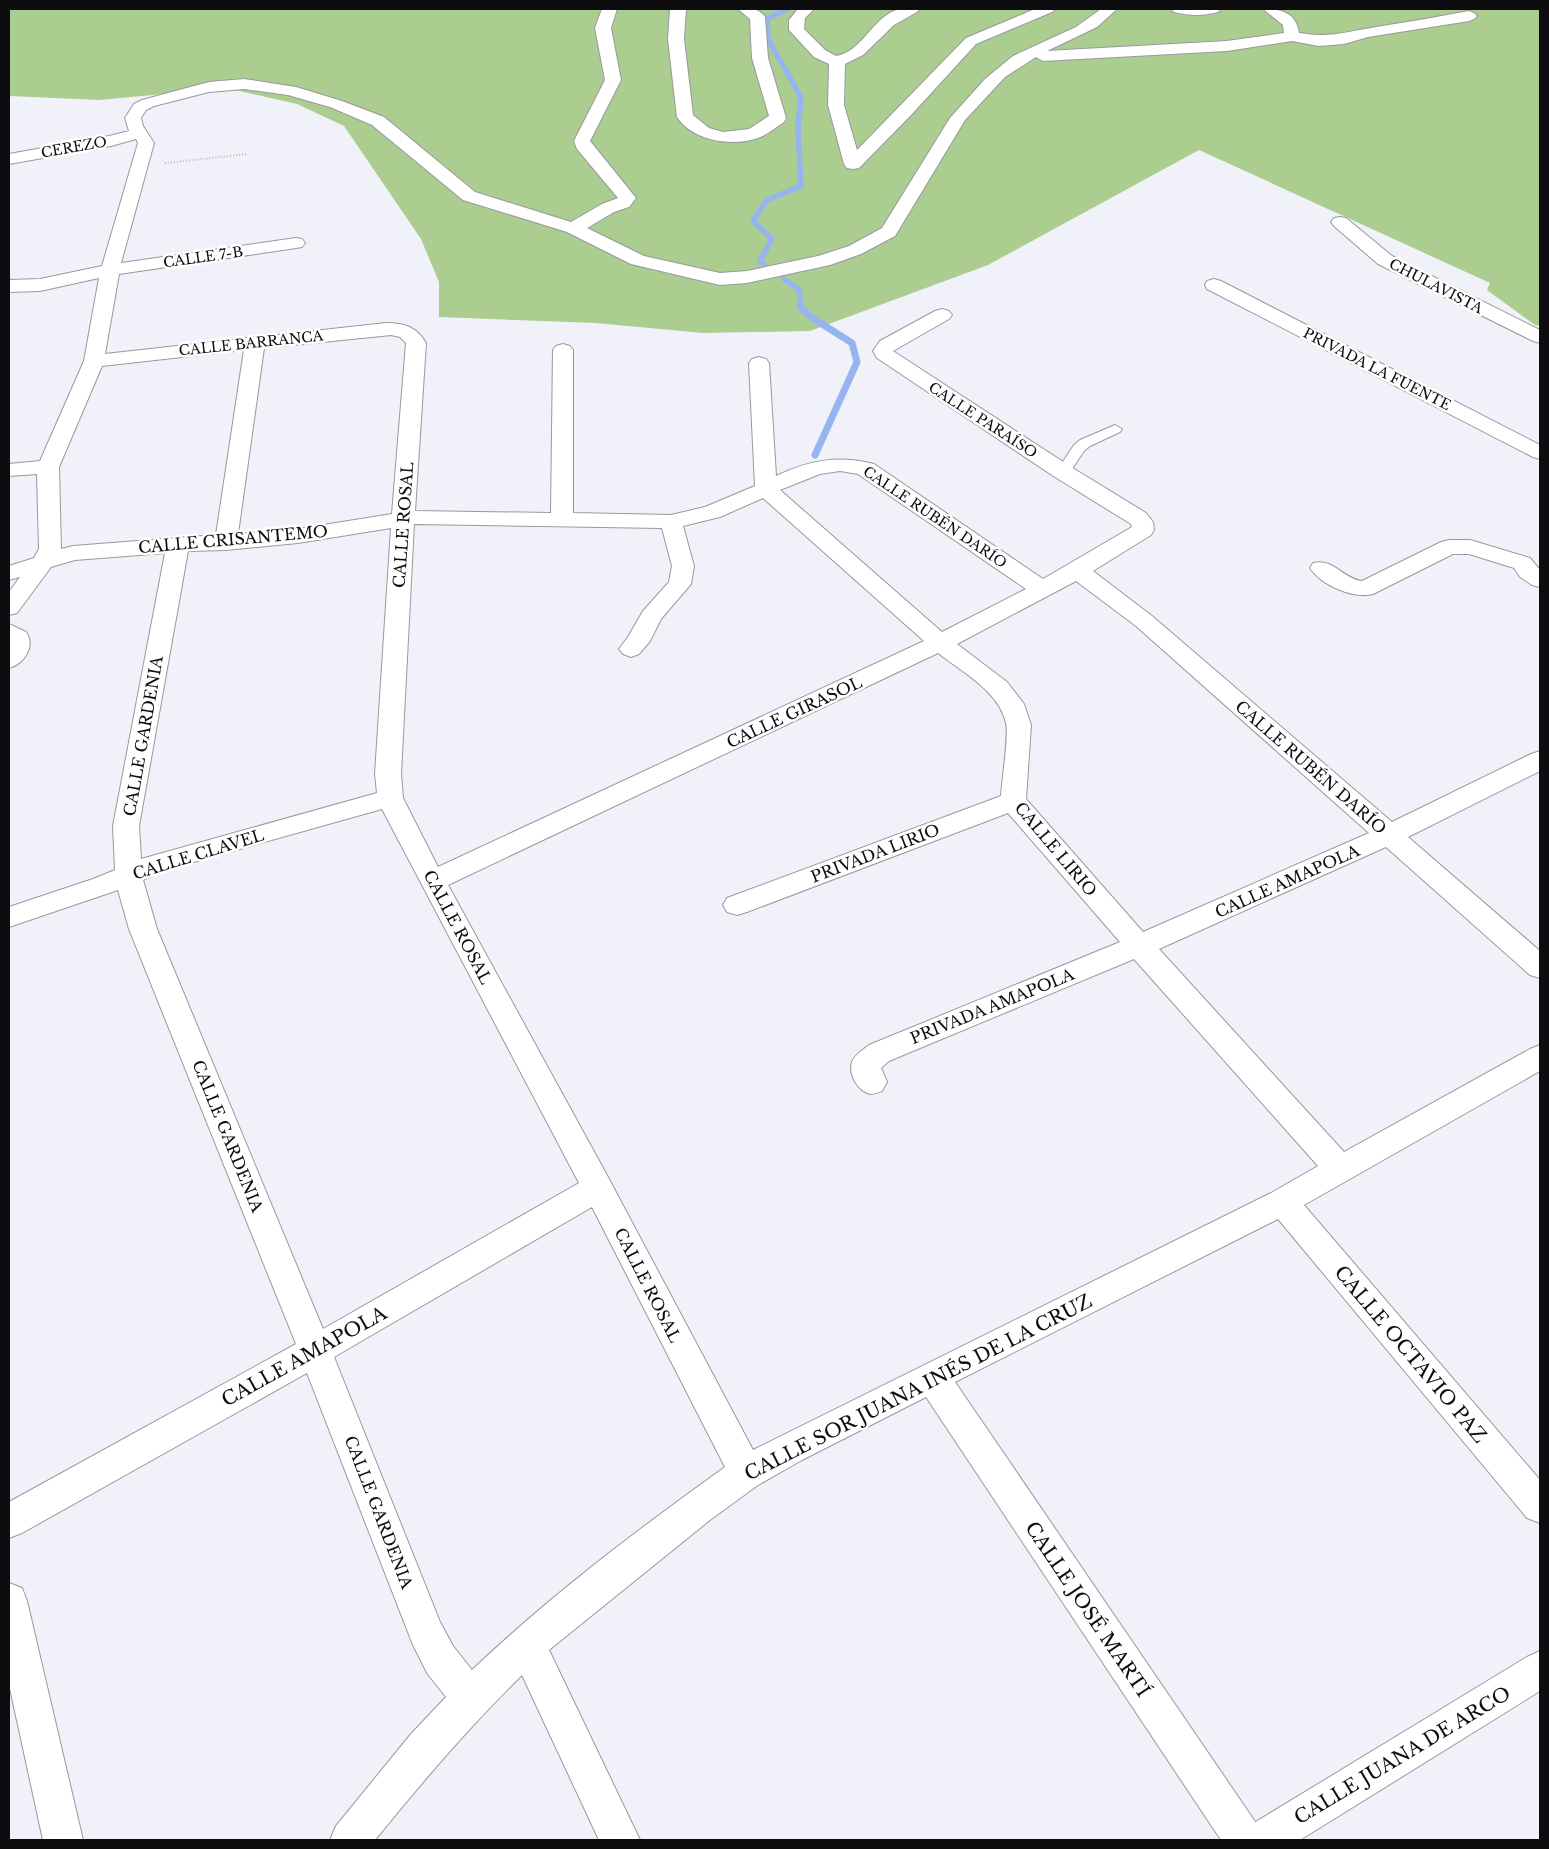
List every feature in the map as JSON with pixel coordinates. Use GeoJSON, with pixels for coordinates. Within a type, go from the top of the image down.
{"type":"FeatureCollection","features":[{"type":"Feature","properties":{"kind":"street"},"geometry":{"type":"LineString","coordinates":[[573,228],[608,208],[623,203],[626,198],[583,145],[582,141],[612,87],[613,80],[603,28],[609,9]]}},
{"type":"Feature","properties":{"kind":"street"},"geometry":{"type":"LineString","coordinates":[[678,9],[676,39],[685,117],[703,132],[723,137],[753,134],[778,118],[760,58],[757,17],[746,9]]}},
{"type":"Feature","properties":{"kind":"street"},"geometry":{"type":"LineString","coordinates":[[808,9],[797,18],[795,25],[797,30],[823,56],[837,61],[844,60],[854,54],[887,23],[912,9]]}},
{"type":"Feature","properties":{"kind":"street"},"geometry":{"type":"LineString","coordinates":[[837,61],[836,105],[853,164],[906,111],[971,41],[1048,9]]}},
{"type":"Feature","properties":{"kind":"street"},"geometry":{"type":"LineString","coordinates":[[9,608],[44,561],[51,546],[48,523],[48,468],[94,361],[109,279],[146,143],[146,140],[132,122],[135,113],[140,107],[158,99],[209,87],[228,85],[259,86],[290,90],[336,104],[378,121],[469,196],[573,228],[638,260],[720,279],[785,270],[823,261],[855,250],[889,232],[958,118],[1004,71],[1019,60],[1080,32],[1109,9]]}},
{"type":"Feature","properties":{"kind":"street"},"geometry":{"type":"LineString","coordinates":[[1179,9],[1202,11],[1213,9]]}},
{"type":"Feature","properties":{"kind":"street"},"geometry":{"type":"LineString","coordinates":[[1270,9],[1290,23],[1292,36]]}},
{"type":"Feature","properties":{"kind":"street"},"geometry":{"type":"LineString","coordinates":[[1019,60],[1060,54],[1227,46],[1292,36],[1319,41],[1344,39],[1367,33],[1469,16]]}},
{"type":"Feature","properties":{"kind":"street","name":"CEREZO"},"geometry":{"type":"LineString","coordinates":[[9,158],[111,141],[139,132]]}},
{"type":"Feature","properties":{"kind":"street","name":"CHULAVISTA"},"geometry":{"type":"LineString","coordinates":[[1340,222],[1385,260],[1540,337]]}},
{"type":"Feature","properties":{"kind":"street","name":"CALLE 7-B"},"geometry":{"type":"LineString","coordinates":[[9,286],[40,285],[67,287],[296,243]]}},
{"type":"Feature","properties":{"kind":"street","name":"PRIVADA LA FUENTE"},"geometry":{"type":"LineString","coordinates":[[1214,285],[1540,453]]}},
{"type":"Feature","properties":{"kind":"street","name":"CALLE PARAÍSO"},"geometry":{"type":"LineString","coordinates":[[942,316],[887,345],[883,351],[884,354],[1138,518],[1144,526]]}},
{"type":"Feature","properties":{"kind":"street","name":"CALLE BARRANCA"},"geometry":{"type":"LineString","coordinates":[[94,361],[386,329],[407,332]]}},
{"type":"Feature","properties":{"kind":"street","name":"CALLE ROSAL"},"geometry":{"type":"LineString","coordinates":[[407,332],[416,343],[403,519],[388,774],[390,798],[399,819],[598,1188],[746,1473]]}},
{"type":"Feature","properties":{"kind":"street"},"geometry":{"type":"LineString","coordinates":[[226,543],[254,342]]}},
{"type":"Feature","properties":{"kind":"street"},"geometry":{"type":"LineString","coordinates":[[562,519],[563,350]]}},
{"type":"Feature","properties":{"kind":"street"},"geometry":{"type":"LineString","coordinates":[[759,363],[760,492]]}},
{"type":"Feature","properties":{"kind":"street","name":"CALLE RUBÉN DARÍO"},"geometry":{"type":"LineString","coordinates":[[760,492],[799,473],[817,468],[838,464],[854,465],[866,469],[1043,590]]}},
{"type":"Feature","properties":{"kind":"street"},"geometry":{"type":"LineString","coordinates":[[9,470],[48,468]]}},
{"type":"Feature","properties":{"kind":"street","name":"CALLE CRISANTEMO"},"geometry":{"type":"LineString","coordinates":[[9,573],[72,553],[178,544],[226,543],[298,536],[430,516],[671,522],[712,512],[760,492]]}},
{"type":"Feature","properties":{"kind":"street","name":"CALLE LIRIO"},"geometry":{"type":"LineString","coordinates":[[760,492],[940,643],[998,688],[1012,704],[1019,725],[1014,801],[1139,946],[1340,1169]]}},
{"type":"Feature","properties":{"kind":"street"},"geometry":{"type":"LineString","coordinates":[[631,649],[638,641],[651,616],[680,584],[682,566],[671,522]]}},
{"type":"Feature","properties":{"kind":"street","name":"CALLE GIRASOL"},"geometry":{"type":"LineString","coordinates":[[433,881],[940,643],[1077,572],[1140,533],[1144,526]]}},
{"type":"Feature","properties":{"kind":"street","name":"CALLE GARDENIA"},"geometry":{"type":"LineString","coordinates":[[178,544],[126,826],[126,858],[130,889],[143,928],[315,1351],[436,1656],[446,1671],[472,1697]]}},
{"type":"Feature","properties":{"kind":"street"},"geometry":{"type":"LineString","coordinates":[[1321,568],[1350,587],[1365,589],[1449,547],[1470,547],[1522,563],[1528,572],[1540,580]]}},
{"type":"Feature","properties":{"kind":"street"},"geometry":{"type":"LineString","coordinates":[[1522,563],[1527,556],[1540,550]]}},
{"type":"Feature","properties":{"kind":"street","name":"CALLE RUBÉN DARÍO"},"geometry":{"type":"LineString","coordinates":[[1077,572],[1130,609],[1540,967]]}},
{"type":"Feature","properties":{"kind":"street"},"geometry":{"type":"LineString","coordinates":[[9,632],[18,637],[19,641],[18,648],[9,660]]}},
{"type":"Feature","properties":{"kind":"street","name":"CALLE AMAPOLA"},"geometry":{"type":"LineString","coordinates":[[1139,946],[1389,835],[1540,760]]}},
{"type":"Feature","properties":{"kind":"street","name":"CALLE CLAVEL"},"geometry":{"type":"LineString","coordinates":[[9,917],[103,886],[154,864],[390,798]]}},
{"type":"Feature","properties":{"kind":"street","name":"PRIVADA LIRIO"},"geometry":{"type":"LineString","coordinates":[[737,905],[1014,801]]}},
{"type":"Feature","properties":{"kind":"street","name":"PRIVADA AMAPOLA"},"geometry":{"type":"LineString","coordinates":[[872,1082],[868,1077],[866,1064],[879,1053],[1139,946]]}},
{"type":"Feature","properties":{"kind":"street","name":"CALLE SOR JUANA INÉS DE LA CRUZ"},"geometry":{"type":"LineString","coordinates":[[350,1840],[425,1748],[472,1697],[527,1644],[572,1606],[746,1473],[790,1448],[1282,1202],[1540,1057]]}},
{"type":"Feature","properties":{"kind":"street","name":"CALLE AMAPOLA"},"geometry":{"type":"LineString","coordinates":[[9,1521],[315,1351],[598,1188]]}},
{"type":"Feature","properties":{"kind":"street","name":"CALLE OCTAVIO PAZ"},"geometry":{"type":"LineString","coordinates":[[1282,1202],[1540,1506]]}},
{"type":"Feature","properties":{"kind":"street","name":"CALLE JOSÉ MARTÍ"},"geometry":{"type":"LineString","coordinates":[[932,1377],[1244,1840]]}},
{"type":"Feature","properties":{"kind":"street"},"geometry":{"type":"LineString","coordinates":[[9,1602],[63,1840]]}},
{"type":"Feature","properties":{"kind":"street"},"geometry":{"type":"LineString","coordinates":[[527,1644],[620,1840]]}},
{"type":"Feature","properties":{"kind":"street","name":"CALLE JUANA DE ARCO"},"geometry":{"type":"LineString","coordinates":[[1263,1840],[1540,1670]]}},
{"type":"Feature","properties":{"kind":"lane"},"geometry":{"type":"LineString","coordinates":[[1064,472],[1079,448],[1085,443],[1115,430]]}},
{"type":"Feature","properties":{"kind":"path"},"geometry":{"type":"LineString","coordinates":[[140,166],[248,154]]}},
{"type":"Feature","properties":{"kind":"green space"},"geometry":{"type":"Polygon","coordinates":[[[9,9],[1540,9],[1540,326],[1535,325],[1487,290],[1490,283],[1199,150],[988,265],[810,331],[703,333],[596,323],[439,317],[439,282],[421,239],[344,126],[297,104],[227,88],[99,100],[9,96],[9,9]]]}},
{"type":"Feature","properties":{"kind":"waterway"},"geometry":{"type":"LineString","coordinates":[[765,265],[760,261],[772,239],[753,221],[767,200],[801,186],[798,127],[801,97],[768,39],[767,19],[787,9]]}},
{"type":"Feature","properties":{"kind":"waterway"},"geometry":{"type":"LineString","coordinates":[[784,279],[799,290],[801,308]]}},
{"type":"Feature","properties":{"kind":"waterway"},"geometry":{"type":"LineString","coordinates":[[801,308],[811,317],[852,343],[857,362],[815,455]]}}]}
